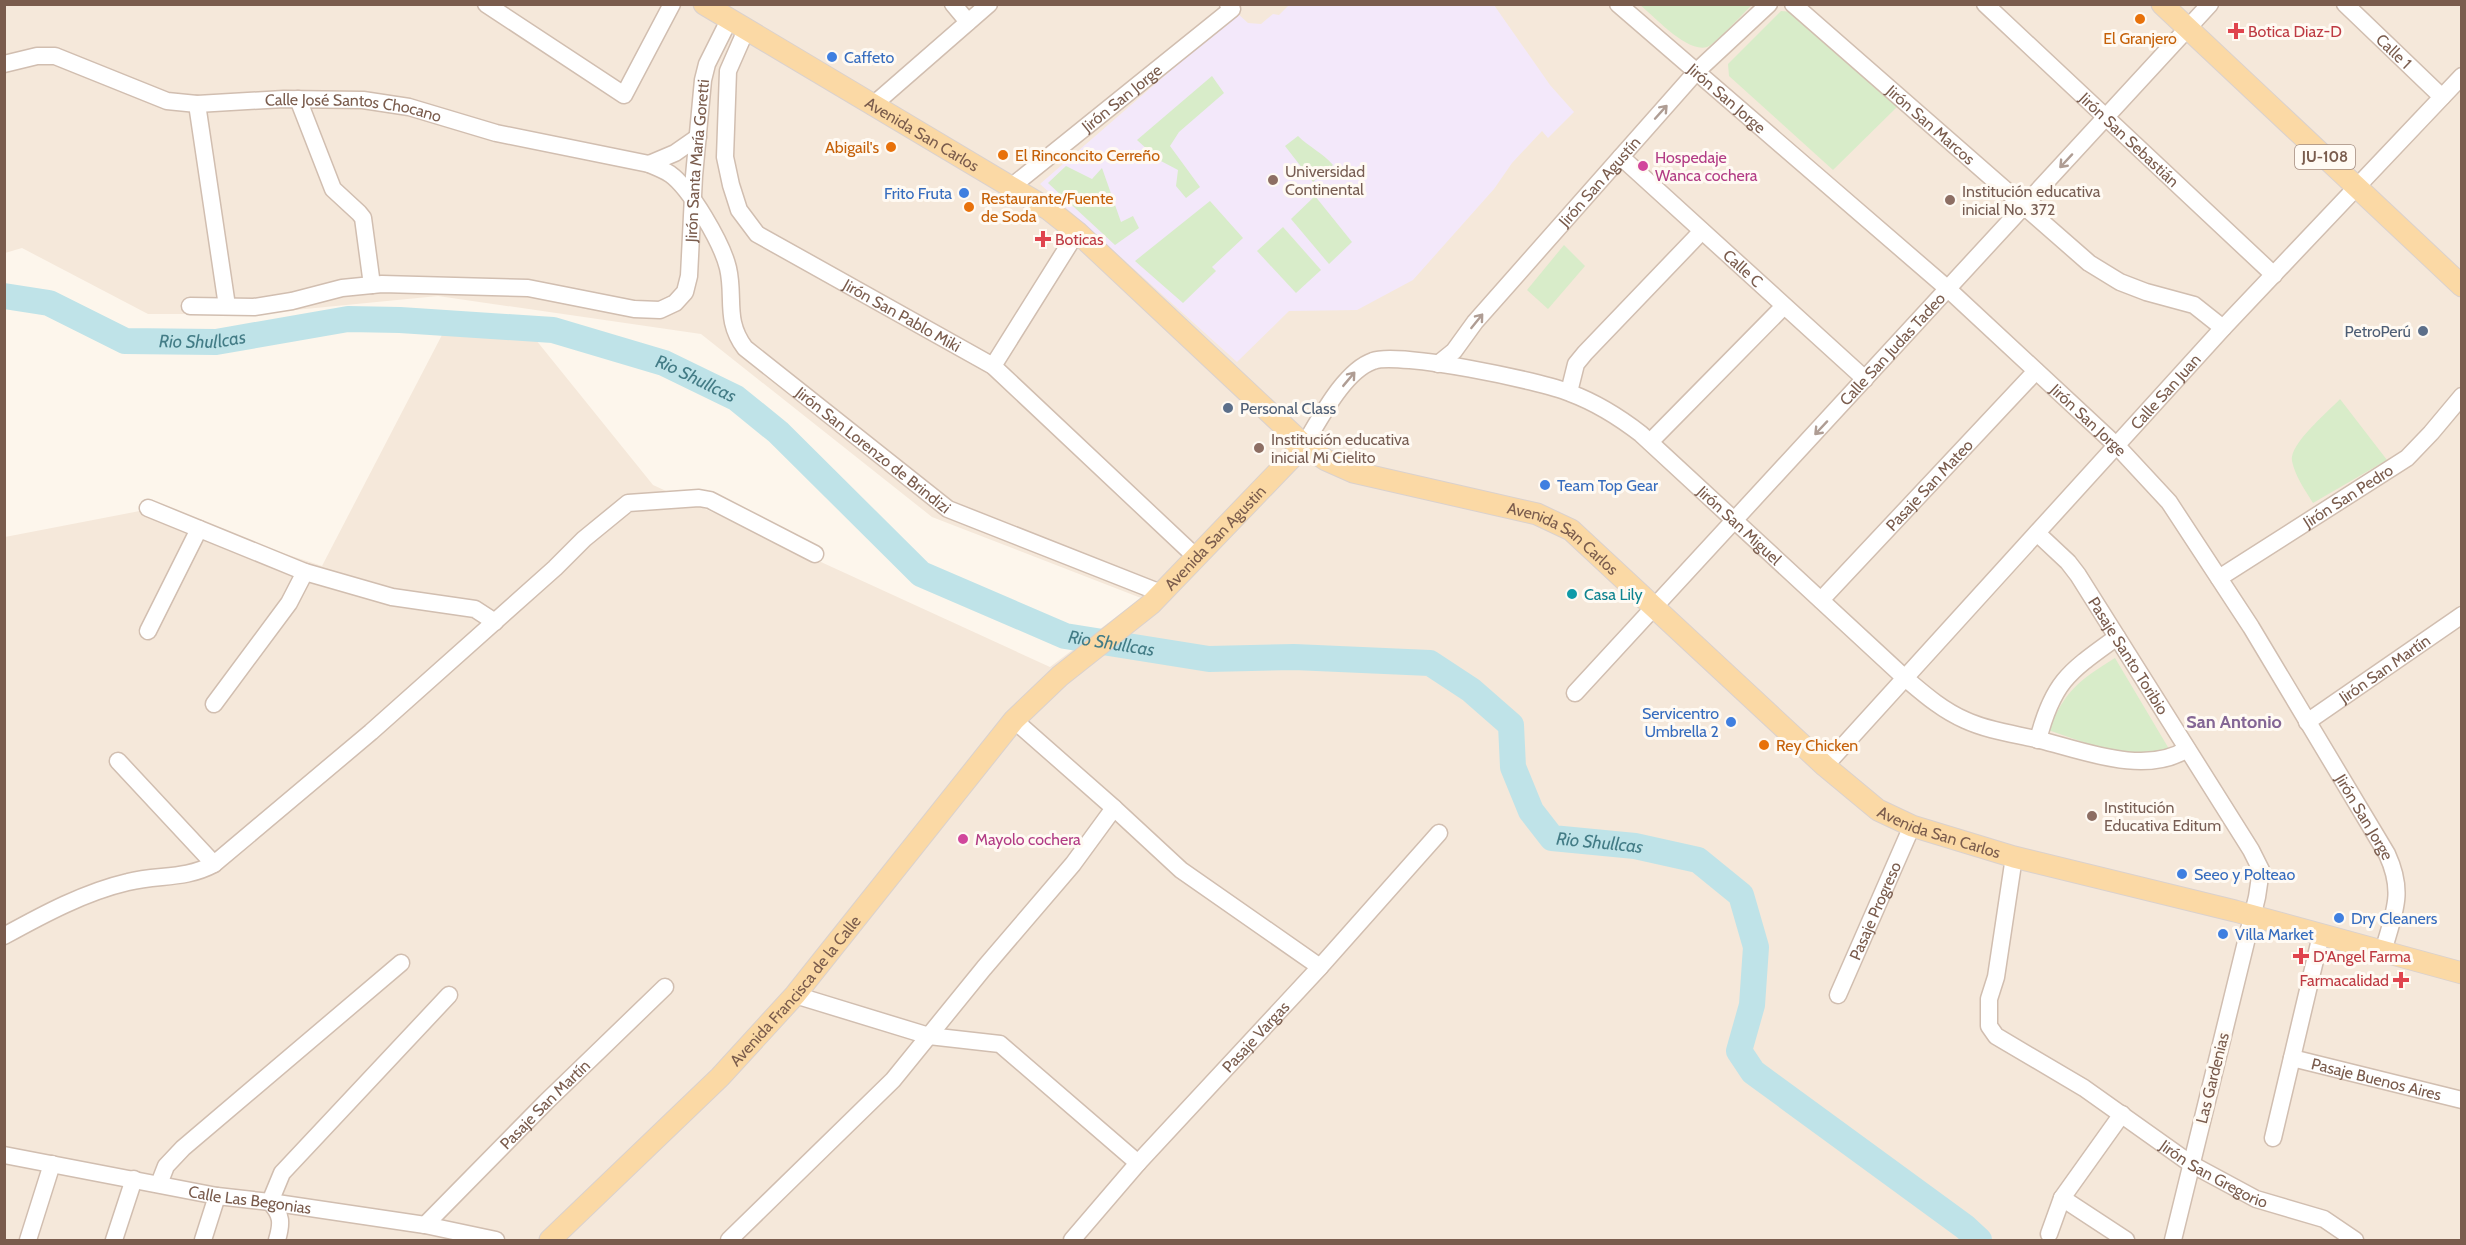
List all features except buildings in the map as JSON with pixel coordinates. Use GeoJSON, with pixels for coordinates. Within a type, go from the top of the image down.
{"type":"FeatureCollection","features":[{"type":"Feature","properties":{"kind":"main road","name":"Avenida San Carlos"},"geometry":{"type":"LineString","coordinates":[[704,4],[1048,209],[1077,232],[1304,445],[1326,460],[1353,472],[1537,514],[1571,530],[1825,766],[1878,810],[1912,826],[2014,857],[2252,916],[2462,973]]}},
{"type":"Feature","properties":{"kind":"main road","name":"JU-108"},"geometry":{"type":"LineString","coordinates":[[2162,4],[2462,286]]}},
{"type":"Feature","properties":{"kind":"main road","name":"Avenida San Agustin"},"geometry":{"type":"LineString","coordinates":[[1060,676],[1156,599],[1304,445]]}},
{"type":"Feature","properties":{"kind":"main road","name":"Avenida Francisca de la Calle"},"geometry":{"type":"LineString","coordinates":[[550,1240],[720,1077],[795,994],[1014,720],[1060,676]]}},
{"type":"Feature","properties":{"kind":"street"},"geometry":{"type":"LineString","coordinates":[[486,4],[624,95],[672,4]]}},
{"type":"Feature","properties":{"kind":"street"},"geometry":{"type":"LineString","coordinates":[[953,4],[968,22]]}},
{"type":"Feature","properties":{"kind":"street"},"geometry":{"type":"LineString","coordinates":[[872,105],[989,4]]}},
{"type":"Feature","properties":{"kind":"street","name":"Jirón San Jorge"},"geometry":{"type":"LineString","coordinates":[[1618,4],[1948,289],[2116,446],[2169,502],[2219,578],[2393,868],[2397,880],[2397,897],[2383,952]]}},
{"type":"Feature","properties":{"kind":"street","name":"Jirón San Agustín"},"geometry":{"type":"LineString","coordinates":[[1438,364],[1454,351],[1475,322],[1696,72],[1768,4]]}},
{"type":"Feature","properties":{"kind":"street","name":"Jirón San Marcos"},"geometry":{"type":"LineString","coordinates":[[1793,4],[2099,270],[2140,290],[2194,305],[2223,328]]}},
{"type":"Feature","properties":{"kind":"street","name":"Jirón San Sebastián"},"geometry":{"type":"LineString","coordinates":[[1985,4],[2274,275]]}},
{"type":"Feature","properties":{"kind":"street","name":"Calle San Judas Tadeo"},"geometry":{"type":"LineString","coordinates":[[1575,693],[2210,4]]}},
{"type":"Feature","properties":{"kind":"street","name":"Calle 1"},"geometry":{"type":"LineString","coordinates":[[2345,4],[2442,97]]}},
{"type":"Feature","properties":{"kind":"street","name":"Jirón San Jorge"},"geometry":{"type":"LineString","coordinates":[[1011,187],[1230,7]]}},
{"type":"Feature","properties":{"kind":"street","name":"Jirón Santa María Goretti"},"geometry":{"type":"LineString","coordinates":[[372,285],[528,288],[634,309],[660,310],[675,303],[685,292],[689,276],[703,80],[707,64],[738,25]]}},
{"type":"Feature","properties":{"kind":"street","name":"Jirón San Pablo Miki"},"geometry":{"type":"LineString","coordinates":[[738,25],[728,71],[725,156],[730,185],[739,210],[757,234],[993,366],[1196,557]]}},
{"type":"Feature","properties":{"kind":"street","name":"Calle José Santos Chocano"},"geometry":{"type":"LineString","coordinates":[[4,64],[37,56],[55,56],[167,101],[197,104],[298,99],[363,100],[409,107],[496,133],[649,164],[668,173],[680,183],[693,202]]}},
{"type":"Feature","properties":{"kind":"street","name":"Calle San Juan"},"geometry":{"type":"LineString","coordinates":[[1825,766],[2223,328],[2462,76]]}},
{"type":"Feature","properties":{"kind":"street"},"geometry":{"type":"LineString","coordinates":[[190,306],[254,307],[292,301],[342,288],[372,285],[363,218],[333,189],[298,99]]}},
{"type":"Feature","properties":{"kind":"street"},"geometry":{"type":"LineString","coordinates":[[197,104],[227,306]]}},
{"type":"Feature","properties":{"kind":"street"},"geometry":{"type":"LineString","coordinates":[[649,164],[675,153],[698,137]]}},
{"type":"Feature","properties":{"kind":"street","name":"Calle C"},"geometry":{"type":"LineString","coordinates":[[1621,157],[1865,379]]}},
{"type":"Feature","properties":{"kind":"street","name":"Jirón San Lorenzo de Brindizi"},"geometry":{"type":"LineString","coordinates":[[693,202],[712,230],[728,268],[731,321],[737,338],[745,348],[948,509],[1156,599]]}},
{"type":"Feature","properties":{"kind":"street"},"geometry":{"type":"LineString","coordinates":[[1569,392],[1576,364],[1585,353],[1702,231]]}},
{"type":"Feature","properties":{"kind":"street"},"geometry":{"type":"LineString","coordinates":[[993,366],[1077,232]]}},
{"type":"Feature","properties":{"kind":"street"},"geometry":{"type":"LineString","coordinates":[[1650,442],[1784,306]]}},
{"type":"Feature","properties":{"kind":"street","name":"Jirón San Miguel"},"geometry":{"type":"LineString","coordinates":[[1304,445],[1329,404],[1360,367],[1373,360],[1386,358],[1438,364],[1539,383],[1569,392],[1610,411],[1650,442],[1905,678],[1938,705],[1966,720],[1997,731],[2115,758],[2135,760],[2170,758],[2187,749]]}},
{"type":"Feature","properties":{"kind":"street","name":"Pasaje San Mateo"},"geometry":{"type":"LineString","coordinates":[[1821,600],[2036,371]]}},
{"type":"Feature","properties":{"kind":"street","name":"Jirón San Pedro"},"geometry":{"type":"LineString","coordinates":[[2219,578],[2407,458],[2432,433],[2462,396]]}},
{"type":"Feature","properties":{"kind":"street"},"geometry":{"type":"LineString","coordinates":[[4,936],[93,892],[147,878],[192,874],[214,864],[370,732],[555,568],[584,539],[628,503],[699,498],[710,500],[815,554]]}},
{"type":"Feature","properties":{"kind":"street"},"geometry":{"type":"LineString","coordinates":[[148,507],[305,572],[392,597],[475,609],[495,622]]}},
{"type":"Feature","properties":{"kind":"street"},"geometry":{"type":"LineString","coordinates":[[148,631],[198,529]]}},
{"type":"Feature","properties":{"kind":"street","name":"Pasaje Santo Toribio"},"geometry":{"type":"LineString","coordinates":[[2037,532],[2078,575],[2251,850],[2260,870],[2260,884],[2252,916]]}},
{"type":"Feature","properties":{"kind":"street"},"geometry":{"type":"LineString","coordinates":[[214,704],[289,603],[305,572]]}},
{"type":"Feature","properties":{"kind":"street","name":"Jirón San Martín"},"geometry":{"type":"LineString","coordinates":[[2307,722],[2462,615]]}},
{"type":"Feature","properties":{"kind":"street"},"geometry":{"type":"LineString","coordinates":[[2038,740],[2049,703],[2068,676],[2117,637]]}},
{"type":"Feature","properties":{"kind":"street"},"geometry":{"type":"LineString","coordinates":[[1014,720],[1181,870],[1320,967]]}},
{"type":"Feature","properties":{"kind":"street"},"geometry":{"type":"LineString","coordinates":[[118,761],[214,864]]}},
{"type":"Feature","properties":{"kind":"street"},"geometry":{"type":"LineString","coordinates":[[729,1240],[893,1080],[1073,864],[1114,808]]}},
{"type":"Feature","properties":{"kind":"street","name":"Pasaje Progreso"},"geometry":{"type":"LineString","coordinates":[[1838,995],[1912,826]]}},
{"type":"Feature","properties":{"kind":"street","name":"Pasaje Vargas"},"geometry":{"type":"LineString","coordinates":[[1072,1240],[1138,1163],[1320,967],[1439,833]]}},
{"type":"Feature","properties":{"kind":"street","name":"Jirón San Gregorio"},"geometry":{"type":"LineString","coordinates":[[2014,857],[1996,977],[1989,999],[1989,1026],[1996,1036],[2084,1088],[2191,1164],[2256,1199],[2324,1219],[2355,1240]]}},
{"type":"Feature","properties":{"kind":"street","name":"Las Gardenias"},"geometry":{"type":"LineString","coordinates":[[2173,1240],[2252,916]]}},
{"type":"Feature","properties":{"kind":"street"},"geometry":{"type":"LineString","coordinates":[[2273,1138],[2321,935]]}},
{"type":"Feature","properties":{"kind":"street"},"geometry":{"type":"LineString","coordinates":[[159,1184],[166,1166],[183,1149],[401,963]]}},
{"type":"Feature","properties":{"kind":"street","name":"Pasaje San Martín"},"geometry":{"type":"LineString","coordinates":[[425,1225],[546,1102],[665,987]]}},
{"type":"Feature","properties":{"kind":"street"},"geometry":{"type":"LineString","coordinates":[[795,994],[929,1036],[1000,1044],[1138,1163]]}},
{"type":"Feature","properties":{"kind":"street"},"geometry":{"type":"LineString","coordinates":[[277,1240],[281,1223],[280,1213],[270,1202],[282,1173],[448,995]]}},
{"type":"Feature","properties":{"kind":"street","name":"Pasaje Buenos Aires"},"geometry":{"type":"LineString","coordinates":[[2292,1058],[2462,1100]]}},
{"type":"Feature","properties":{"kind":"street"},"geometry":{"type":"LineString","coordinates":[[2049,1234],[2062,1198],[2122,1114]]}},
{"type":"Feature","properties":{"kind":"street","name":"Calle Las Begonias"},"geometry":{"type":"LineString","coordinates":[[4,1155],[217,1197],[270,1202],[425,1225],[496,1240]]}},
{"type":"Feature","properties":{"kind":"street"},"geometry":{"type":"LineString","coordinates":[[28,1240],[52,1164]]}},
{"type":"Feature","properties":{"kind":"street"},"geometry":{"type":"LineString","coordinates":[[114,1240],[134,1179]]}},
{"type":"Feature","properties":{"kind":"street"},"geometry":{"type":"LineString","coordinates":[[204,1240],[217,1197]]}},
{"type":"Feature","properties":{"kind":"street"},"geometry":{"type":"LineString","coordinates":[[2062,1198],[2126,1240]]}},
{"type":"Feature","properties":{"kind":"shaded area"},"geometry":{"type":"Polygon","coordinates":[[[5,5],[2461,5],[2461,1240],[5,1240],[5,537],[150,509],[322,566],[443,333],[536,340],[653,485],[1050,667],[1141,598],[932,517],[701,334],[438,296],[254,314],[148,314],[22,248],[5,253],[5,5]]]}},
{"type":"Feature","properties":{"kind":"shaded area","name":"Universidad Continental"},"geometry":{"type":"Polygon","coordinates":[[[1289,5],[1494,5],[1550,85],[1574,112],[1548,138],[1542,131],[1413,280],[1357,310],[1289,311],[1237,362],[1040,184],[1237,13],[1248,23],[1261,24],[1273,14],[1279,15],[1289,5]]]}},
{"type":"Feature","properties":{"kind":"green space"},"geometry":{"type":"Polygon","coordinates":[[[1640,5],[1752,5],[1711,45],[1699,47],[1681,40],[1640,5]]]}},
{"type":"Feature","properties":{"kind":"green space"},"geometry":{"type":"Polygon","coordinates":[[[1781,11],[1793,12],[1897,107],[1833,170],[1729,76],[1728,64],[1781,11]]]}},
{"type":"Feature","properties":{"kind":"green space"},"geometry":{"type":"Polygon","coordinates":[[[1212,76],[1224,93],[1179,132],[1170,146],[1200,187],[1186,198],[1176,186],[1178,170],[1159,160],[1137,140],[1212,76]]]}},
{"type":"Feature","properties":{"kind":"green space"},"geometry":{"type":"Polygon","coordinates":[[[1298,136],[1333,165],[1313,182],[1285,146],[1298,136]]]}},
{"type":"Feature","properties":{"kind":"green space"},"geometry":{"type":"Polygon","coordinates":[[[1066,166],[1092,179],[1102,168],[1121,222],[1133,216],[1139,228],[1115,245],[1048,183],[1066,166]]]}},
{"type":"Feature","properties":{"kind":"green space"},"geometry":{"type":"Polygon","coordinates":[[[1315,196],[1352,242],[1329,264],[1291,219],[1315,196]]]}},
{"type":"Feature","properties":{"kind":"green space"},"geometry":{"type":"Polygon","coordinates":[[[1210,201],[1243,238],[1212,267],[1216,271],[1183,303],[1135,261],[1210,201]]]}},
{"type":"Feature","properties":{"kind":"green space"},"geometry":{"type":"Polygon","coordinates":[[[1283,227],[1321,270],[1296,293],[1257,251],[1283,227]]]}},
{"type":"Feature","properties":{"kind":"green space"},"geometry":{"type":"Polygon","coordinates":[[[1564,245],[1585,266],[1548,309],[1527,290],[1564,245]]]}},
{"type":"Feature","properties":{"kind":"green space"},"geometry":{"type":"Polygon","coordinates":[[[2340,399],[2387,460],[2313,503],[2295,472],[2293,454],[2303,437],[2340,399]]]}},
{"type":"Feature","properties":{"kind":"green space"},"geometry":{"type":"Polygon","coordinates":[[[2115,658],[2172,754],[2109,751],[2048,730],[2061,705],[2074,688],[2115,658]]]}},
{"type":"Feature","properties":{"kind":"waterway","name":"Rio Shullcas"},"geometry":{"type":"LineString","coordinates":[[4,296],[49,303],[125,341],[216,342],[348,319],[553,330],[664,363],[736,398],[778,432],[921,574],[1065,636],[1209,659],[1294,657],[1430,663],[1471,690],[1511,725],[1513,767],[1531,811],[1552,838],[1635,846],[1698,860],[1741,895],[1756,947],[1752,1005],[1739,1051],[1753,1072],[1965,1227],[1979,1240]]}},
{"type":"Feature","properties":{"kind":"place","name":"El Granjero"},"geometry":{"type":"Point","coordinates":[2140,19]}},
{"type":"Feature","properties":{"kind":"place","name":"Botica Diaz-D"},"geometry":{"type":"Point","coordinates":[2236,31]}},
{"type":"Feature","properties":{"kind":"place","name":"Caffeto"},"geometry":{"type":"Point","coordinates":[832,57]}},
{"type":"Feature","properties":{"kind":"place","name":"Abigail's"},"geometry":{"type":"Point","coordinates":[891,147]}},
{"type":"Feature","properties":{"kind":"place","name":"El Rinconcito Cerreño"},"geometry":{"type":"Point","coordinates":[1003,155]}},
{"type":"Feature","properties":{"kind":"place","name":"Hospedaje Wanca cochera"},"geometry":{"type":"Point","coordinates":[1643,166]}},
{"type":"Feature","properties":{"kind":"place","name":"Universidad Continental"},"geometry":{"type":"Point","coordinates":[1273,180]}},
{"type":"Feature","properties":{"kind":"place","name":"Frito Fruta"},"geometry":{"type":"Point","coordinates":[964,193]}},
{"type":"Feature","properties":{"kind":"place","name":"Institución educativa inicial No. 372"},"geometry":{"type":"Point","coordinates":[1950,200]}},
{"type":"Feature","properties":{"kind":"place","name":"Restaurante/Fuente de Soda"},"geometry":{"type":"Point","coordinates":[969,207]}},
{"type":"Feature","properties":{"kind":"place","name":"Boticas"},"geometry":{"type":"Point","coordinates":[1043,239]}},
{"type":"Feature","properties":{"kind":"place","name":"PetroPerú"},"geometry":{"type":"Point","coordinates":[2423,331]}},
{"type":"Feature","properties":{"kind":"place","name":"Personal Class"},"geometry":{"type":"Point","coordinates":[1228,408]}},
{"type":"Feature","properties":{"kind":"place","name":"Institución educativa inicial Mi Cielito"},"geometry":{"type":"Point","coordinates":[1259,448]}},
{"type":"Feature","properties":{"kind":"place","name":"Team Top Gear"},"geometry":{"type":"Point","coordinates":[1545,485]}},
{"type":"Feature","properties":{"kind":"place","name":"Casa Lily"},"geometry":{"type":"Point","coordinates":[1572,594]}},
{"type":"Feature","properties":{"kind":"place","name":"Servicentro Umbrella 2"},"geometry":{"type":"Point","coordinates":[1731,722]}},
{"type":"Feature","properties":{"kind":"place","name":"Rey Chicken"},"geometry":{"type":"Point","coordinates":[1764,745]}},
{"type":"Feature","properties":{"kind":"place","name":"Institución Educativa Editum"},"geometry":{"type":"Point","coordinates":[2092,816]}},
{"type":"Feature","properties":{"kind":"place","name":"Mayolo cochera"},"geometry":{"type":"Point","coordinates":[963,839]}},
{"type":"Feature","properties":{"kind":"place","name":"Seeo y Polteao"},"geometry":{"type":"Point","coordinates":[2182,874]}},
{"type":"Feature","properties":{"kind":"place","name":"Dry Cleaners"},"geometry":{"type":"Point","coordinates":[2339,918]}},
{"type":"Feature","properties":{"kind":"place","name":"Villa Market"},"geometry":{"type":"Point","coordinates":[2223,934]}},
{"type":"Feature","properties":{"kind":"place","name":"D'Angel Farma"},"geometry":{"type":"Point","coordinates":[2301,956]}},
{"type":"Feature","properties":{"kind":"place","name":"Farmacalidad"},"geometry":{"type":"Point","coordinates":[2401,980]}},
{"type":"Feature","properties":{"kind":"district","name":"San Antonio"},"geometry":{"type":"Point","coordinates":[2234,722]}}]}
